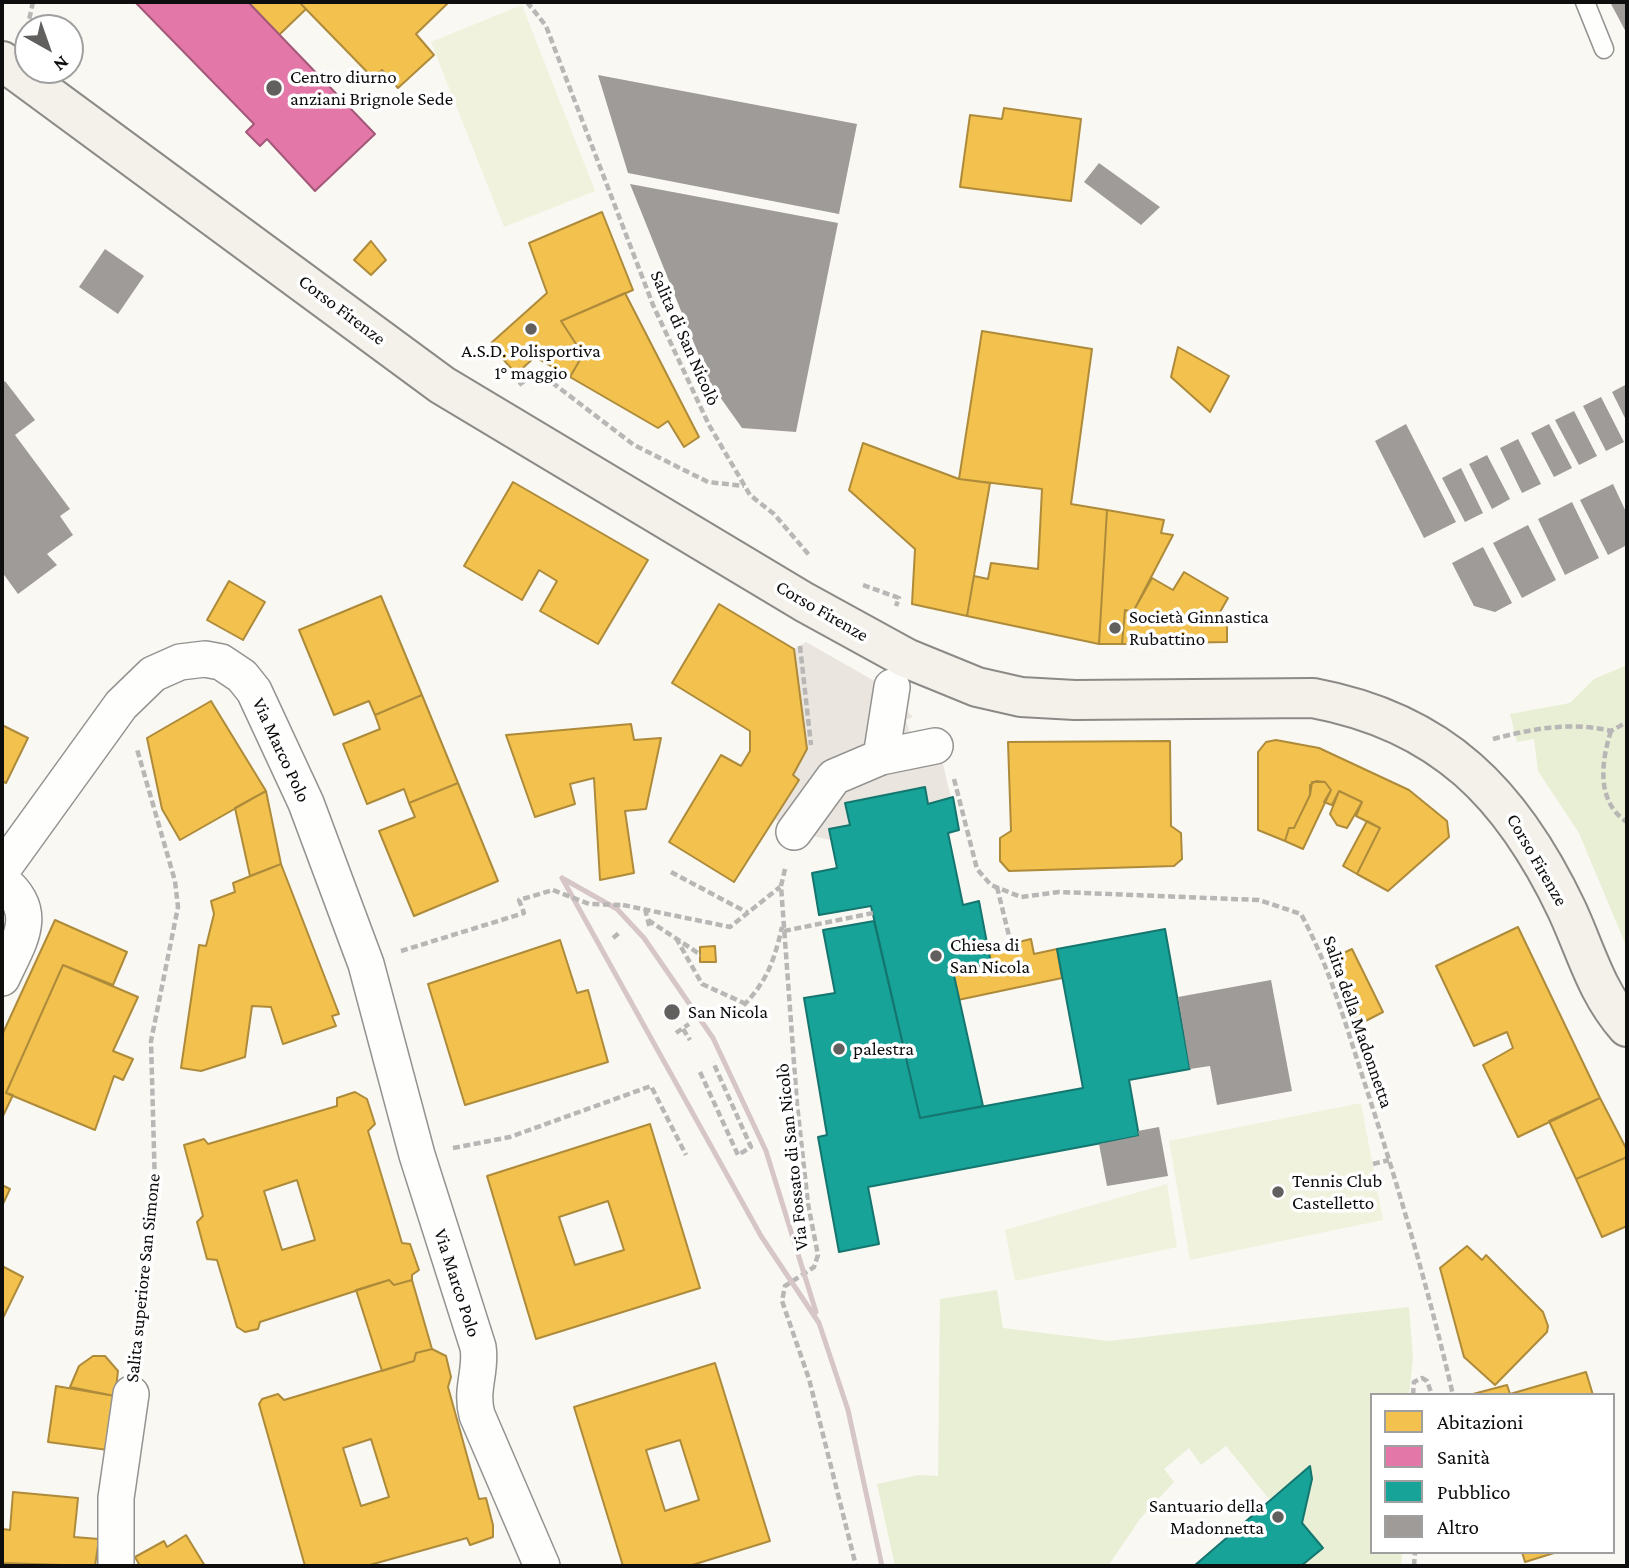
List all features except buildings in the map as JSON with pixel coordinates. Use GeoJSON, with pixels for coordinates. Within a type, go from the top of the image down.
{"type":"FeatureCollection","features":[{"type":"Feature","properties":{"kind":"street","name":"Corso Firenze"},"geometry":{"type":"LineString","coordinates":[[2,61],[442,385],[804,602],[906,658],[965,683],[1021,697],[1075,700],[1313,698],[1344,704],[1424,739],[1474,773],[1500,798],[1521,827],[1568,912],[1591,971],[1609,1007],[1627,1027]]}},
{"type":"Feature","properties":{"kind":"street","name":"Via Marco Polo"},"geometry":{"type":"LineString","coordinates":[[2,870],[121,705],[153,674],[180,662],[205,659],[221,662],[242,676],[254,691],[306,803],[366,964],[418,1155],[478,1347],[480,1360],[473,1389],[477,1415],[542,1566]]}},
{"type":"Feature","properties":{"kind":"street"},"geometry":{"type":"LineString","coordinates":[[881,757],[892,687]]}},
{"type":"Feature","properties":{"kind":"street"},"geometry":{"type":"LineString","coordinates":[[794,832],[834,777],[881,757],[934,746]]}},
{"type":"Feature","properties":{"kind":"street"},"geometry":{"type":"LineString","coordinates":[[2,880],[20,900],[25,919],[21,936],[2,978]]}},
{"type":"Feature","properties":{"kind":"street","name":"Salita superiore San Simone"},"geometry":{"type":"LineString","coordinates":[[116,1566],[116,1498],[131,1394]]}},
{"type":"Feature","properties":{"kind":"lane"},"geometry":{"type":"LineString","coordinates":[[1585,2],[1604,49]]}},
{"type":"Feature","properties":{"kind":"path","name":"Salita di San Nicolò"},"geometry":{"type":"LineString","coordinates":[[527,2],[546,26],[653,305],[709,425],[750,495],[774,514],[813,560]]}},
{"type":"Feature","properties":{"kind":"path"},"geometry":{"type":"LineString","coordinates":[[517,386],[537,371],[634,445],[708,482],[745,486]]}},
{"type":"Feature","properties":{"kind":"path"},"geometry":{"type":"LineString","coordinates":[[853,581],[899,598],[894,615]]}},
{"type":"Feature","properties":{"kind":"path"},"geometry":{"type":"LineString","coordinates":[[799,638],[812,751]]}},
{"type":"Feature","properties":{"kind":"path","name":"Salita superiore San Simone"},"geometry":{"type":"LineString","coordinates":[[121,705],[134,739],[175,881],[178,907],[151,1041],[155,1187],[131,1394]]}},
{"type":"Feature","properties":{"kind":"path"},"geometry":{"type":"LineString","coordinates":[[1627,722],[1611,732],[1601,761],[1605,792],[1621,818],[1627,822]]}},
{"type":"Feature","properties":{"kind":"path"},"geometry":{"type":"LineString","coordinates":[[1493,738],[1534,729],[1587,725],[1611,732]]}},
{"type":"Feature","properties":{"kind":"path"},"geometry":{"type":"LineString","coordinates":[[934,746],[946,749],[977,869],[997,887],[1011,944]]}},
{"type":"Feature","properties":{"kind":"path","name":"Via Fossato di San Nicolò"},"geometry":{"type":"LineString","coordinates":[[794,832],[781,886],[797,1104],[808,1204],[818,1255],[814,1267],[785,1286],[782,1301],[809,1379],[856,1566]]}},
{"type":"Feature","properties":{"kind":"path"},"geometry":{"type":"LineString","coordinates":[[671,873],[748,913]]}},
{"type":"Feature","properties":{"kind":"path"},"geometry":{"type":"LineString","coordinates":[[366,964],[524,912],[519,900],[553,890],[589,904],[645,908],[730,927],[781,886]]}},
{"type":"Feature","properties":{"kind":"path","name":"Salita della Madonnetta"},"geometry":{"type":"LineString","coordinates":[[997,887],[1021,897],[1059,892],[1259,900],[1301,914],[1322,953],[1389,1160],[1426,1278],[1453,1393]]}},
{"type":"Feature","properties":{"kind":"path"},"geometry":{"type":"LineString","coordinates":[[645,908],[650,929]]}},
{"type":"Feature","properties":{"kind":"path"},"geometry":{"type":"LineString","coordinates":[[784,931],[873,913]]}},
{"type":"Feature","properties":{"kind":"path"},"geometry":{"type":"LineString","coordinates":[[648,920],[701,954]]}},
{"type":"Feature","properties":{"kind":"path"},"geometry":{"type":"LineString","coordinates":[[728,1020],[755,997],[775,957],[784,921]]}},
{"type":"Feature","properties":{"kind":"path"},"geometry":{"type":"LineString","coordinates":[[613,938],[619,933]]}},
{"type":"Feature","properties":{"kind":"path"},"geometry":{"type":"LineString","coordinates":[[676,938],[702,984],[747,1004]]}},
{"type":"Feature","properties":{"kind":"path"},"geometry":{"type":"LineString","coordinates":[[676,1033],[689,1024]]}},
{"type":"Feature","properties":{"kind":"path"},"geometry":{"type":"LineString","coordinates":[[683,1029],[690,1040]]}},
{"type":"Feature","properties":{"kind":"path"},"geometry":{"type":"LineString","coordinates":[[700,1072],[738,1155],[751,1147],[713,1062]]}},
{"type":"Feature","properties":{"kind":"path"},"geometry":{"type":"LineString","coordinates":[[418,1155],[510,1137],[651,1086],[686,1155]]}},
{"type":"Feature","properties":{"kind":"path"},"geometry":{"type":"LineString","coordinates":[[1373,1164],[1389,1160]]}},
{"type":"Feature","properties":{"kind":"path"},"geometry":{"type":"LineString","coordinates":[[1413,1393],[1414,1382],[1422,1378],[1427,1381],[1431,1393]]}},
{"type":"Feature","properties":{"kind":"green space"},"geometry":{"type":"Polygon","coordinates":[[[522,5],[595,191],[504,227],[431,42],[522,5]]]}},
{"type":"Feature","properties":{"kind":"green space"},"geometry":{"type":"Polygon","coordinates":[[[1627,665],[1627,948],[1579,833],[1538,771],[1534,739],[1517,742],[1510,714],[1570,703],[1594,679],[1627,665]]]}},
{"type":"Feature","properties":{"kind":"green space","name":"Tennis Club Castelletto"},"geometry":{"type":"Polygon","coordinates":[[[1361,1103],[1383,1220],[1190,1260],[1169,1141],[1361,1103]]]}},
{"type":"Feature","properties":{"kind":"green space"},"geometry":{"type":"Polygon","coordinates":[[[1167,1184],[1177,1247],[1015,1281],[1005,1230],[1167,1184]]]}},
{"type":"Feature","properties":{"kind":"green space"},"geometry":{"type":"Polygon","coordinates":[[[997,1290],[1003,1328],[1109,1341],[1409,1307],[1413,1358],[1409,1393],[1370,1393],[1370,1554],[1402,1554],[1401,1566],[1301,1566],[1323,1548],[1302,1523],[1312,1479],[1310,1467],[1269,1499],[1226,1446],[1201,1465],[1189,1448],[1164,1469],[1174,1482],[1140,1519],[1108,1566],[895,1566],[877,1484],[919,1475],[938,1476],[940,1299],[997,1290]]]}},
{"type":"Feature","properties":{"kind":"shaded area"},"geometry":{"type":"Polygon","coordinates":[[[806,642],[878,683],[913,717],[906,720],[910,733],[937,738],[951,798],[928,804],[924,787],[846,802],[850,825],[829,829],[831,840],[794,832],[773,818],[799,780],[793,775],[807,749],[794,649],[806,642]]]}},
{"type":"Feature","properties":{"kind":"railway"},"geometry":{"type":"LineString","coordinates":[[562,878],[761,1236],[819,1323],[848,1410],[882,1566]]}},
{"type":"Feature","properties":{"kind":"railway"},"geometry":{"type":"LineString","coordinates":[[562,878],[617,909],[644,938],[713,1038],[766,1151],[816,1312]]}},
{"type":"Feature","properties":{"kind":"place","name":"Centro diurno anziani Brignole Sede"},"geometry":{"type":"Point","coordinates":[274,88]}},
{"type":"Feature","properties":{"kind":"place","name":"A.S.D. Polisportiva 1° maggio"},"geometry":{"type":"Point","coordinates":[531,329]}},
{"type":"Feature","properties":{"kind":"place","name":"Società Ginnastica Rubattino"},"geometry":{"type":"Point","coordinates":[1115,628]}},
{"type":"Feature","properties":{"kind":"place","name":"Chiesa di San Nicola"},"geometry":{"type":"Point","coordinates":[936,956]}},
{"type":"Feature","properties":{"kind":"place","name":"San Nicola"},"geometry":{"type":"Point","coordinates":[672,1012]}},
{"type":"Feature","properties":{"kind":"place","name":"palestra"},"geometry":{"type":"Point","coordinates":[839,1049]}},
{"type":"Feature","properties":{"kind":"place","name":"Tennis Club Castelletto"},"geometry":{"type":"Point","coordinates":[1278,1192]}},
{"type":"Feature","properties":{"kind":"place","name":"Santuario della Madonnetta"},"geometry":{"type":"Point","coordinates":[1278,1517]}}]}
